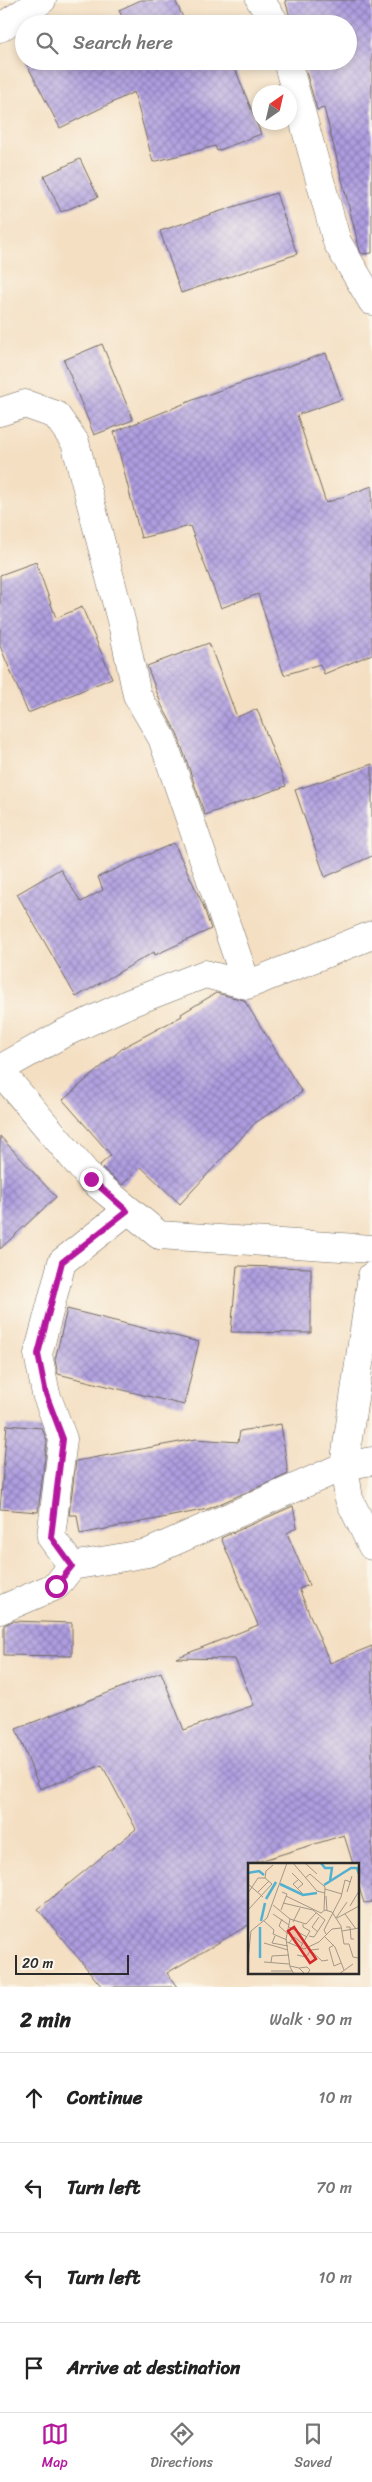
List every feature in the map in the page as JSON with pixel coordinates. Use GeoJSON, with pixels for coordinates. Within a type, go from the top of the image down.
{"type":"FeatureCollection","features":[{"type":"Feature","properties":{"kind":"street"},"geometry":{"type":"LineString","coordinates":[[20,15],[42,0]]}},
{"type":"Feature","properties":{"kind":"street"},"geometry":{"type":"LineString","coordinates":[[260,0],[270,15]]}},
{"type":"Feature","properties":{"kind":"street"},"geometry":{"type":"LineString","coordinates":[[0,28],[15,18]]}},
{"type":"Feature","properties":{"kind":"street"},"geometry":{"type":"LineString","coordinates":[[289,70],[337,242],[372,301]]}},
{"type":"Feature","properties":{"kind":"street"},"geometry":{"type":"LineString","coordinates":[[0,412],[25,404],[56,415],[75,442],[123,628],[137,695],[162,738],[247,985]]}},
{"type":"Feature","properties":{"kind":"street"},"geometry":{"type":"LineString","coordinates":[[372,935],[247,985],[205,974],[122,1007],[64,1034],[0,1070],[91,1179],[127,1211],[159,1235],[372,1249]]}},
{"type":"Feature","properties":{"kind":"street"},"geometry":{"type":"LineString","coordinates":[[72,1566],[51,1537],[63,1439],[46,1394],[38,1354],[62,1262],[127,1211]]}},
{"type":"Feature","properties":{"kind":"street"},"geometry":{"type":"LineString","coordinates":[[372,1276],[344,1466],[349,1499],[372,1546]]}},
{"type":"Feature","properties":{"kind":"street"},"geometry":{"type":"LineString","coordinates":[[0,1610],[56,1586],[72,1566],[148,1553],[344,1466],[372,1461]]}},
{"type":"Feature","properties":{"kind":"building"},"geometry":{"type":"Polygon","coordinates":[[[141,0],[175,0],[182,15],[121,15],[119,10],[141,0]]]}},
{"type":"Feature","properties":{"kind":"building"},"geometry":{"type":"Polygon","coordinates":[[[285,0],[372,0],[372,253],[363,254],[360,251],[324,108],[317,110],[306,70],[357,70],[357,15],[289,15],[285,0]]]}},
{"type":"Feature","properties":{"kind":"building"},"geometry":{"type":"Polygon","coordinates":[[[30,70],[236,70],[252,111],[252,130],[259,130],[261,134],[217,151],[215,146],[153,162],[134,92],[60,128],[30,70]]]}},
{"type":"Feature","properties":{"kind":"building"},"geometry":{"type":"Polygon","coordinates":[[[80,159],[98,197],[61,212],[44,176],[80,159]]]}},
{"type":"Feature","properties":{"kind":"building"},"geometry":{"type":"Polygon","coordinates":[[[276,193],[297,254],[181,293],[160,231],[276,193]]]}},
{"type":"Feature","properties":{"kind":"building"},"geometry":{"type":"Polygon","coordinates":[[[102,344],[133,420],[94,435],[64,360],[102,344]]]}},
{"type":"Feature","properties":{"kind":"building"},"geometry":{"type":"Polygon","coordinates":[[[326,353],[342,399],[297,415],[326,503],[372,486],[372,654],[324,674],[320,664],[284,675],[258,594],[221,608],[190,526],[141,538],[114,432],[198,398],[326,353]]]}},
{"type":"Feature","properties":{"kind":"building"},"geometry":{"type":"Polygon","coordinates":[[[36,562],[56,618],[82,607],[112,678],[28,713],[0,646],[0,575],[36,562]]]}},
{"type":"Feature","properties":{"kind":"building"},"geometry":{"type":"Polygon","coordinates":[[[209,643],[237,717],[257,709],[286,786],[205,815],[177,733],[162,706],[147,666],[209,643]]]}},
{"type":"Feature","properties":{"kind":"building"},"geometry":{"type":"Polygon","coordinates":[[[372,764],[372,856],[325,877],[295,790],[372,764]]]}},
{"type":"Feature","properties":{"kind":"building"},"geometry":{"type":"Polygon","coordinates":[[[174,843],[203,905],[211,929],[155,955],[154,952],[76,997],[17,894],[60,869],[81,902],[103,890],[98,877],[174,843]]]}},
{"type":"Feature","properties":{"kind":"building"},"geometry":{"type":"Polygon","coordinates":[[[216,993],[244,1000],[302,1092],[255,1123],[180,1204],[141,1167],[122,1185],[106,1171],[100,1165],[111,1155],[63,1100],[124,1047],[182,1016],[181,1014],[216,993]]]}},
{"type":"Feature","properties":{"kind":"building"},"geometry":{"type":"Polygon","coordinates":[[[0,1136],[56,1197],[0,1249],[0,1136]]]}},
{"type":"Feature","properties":{"kind":"building"},"geometry":{"type":"Polygon","coordinates":[[[237,1266],[311,1268],[311,1333],[231,1332],[237,1266]]]}},
{"type":"Feature","properties":{"kind":"building"},"geometry":{"type":"Polygon","coordinates":[[[67,1309],[199,1342],[184,1405],[58,1374],[55,1360],[67,1309]]]}},
{"type":"Feature","properties":{"kind":"building"},"geometry":{"type":"Polygon","coordinates":[[[281,1424],[288,1474],[208,1509],[80,1534],[77,1515],[69,1515],[76,1461],[196,1439],[238,1442],[240,1431],[281,1424]]]}},
{"type":"Feature","properties":{"kind":"building"},"geometry":{"type":"Polygon","coordinates":[[[7,1425],[42,1428],[47,1441],[38,1512],[0,1509],[7,1425]]]}},
{"type":"Feature","properties":{"kind":"building"},"geometry":{"type":"Polygon","coordinates":[[[293,1506],[297,1527],[287,1533],[309,1585],[299,1589],[330,1663],[372,1646],[372,1902],[364,1903],[360,1890],[360,1863],[353,1863],[344,1835],[248,1863],[248,1925],[167,1973],[177,1987],[102,1987],[38,1909],[136,1829],[102,1765],[40,1789],[16,1729],[161,1672],[184,1730],[254,1705],[235,1659],[176,1658],[258,1625],[221,1538],[293,1506]]]}},
{"type":"Feature","properties":{"kind":"building"},"geometry":{"type":"Polygon","coordinates":[[[13,1621],[72,1623],[72,1656],[4,1655],[4,1625],[13,1621]]]}},
{"type":"Feature","properties":{"kind":"route"},"geometry":{"type":"LineString","coordinates":[[56,1586],[72,1566],[51,1537],[63,1439],[46,1394],[38,1354],[62,1262],[127,1211],[91,1179]]}}]}
